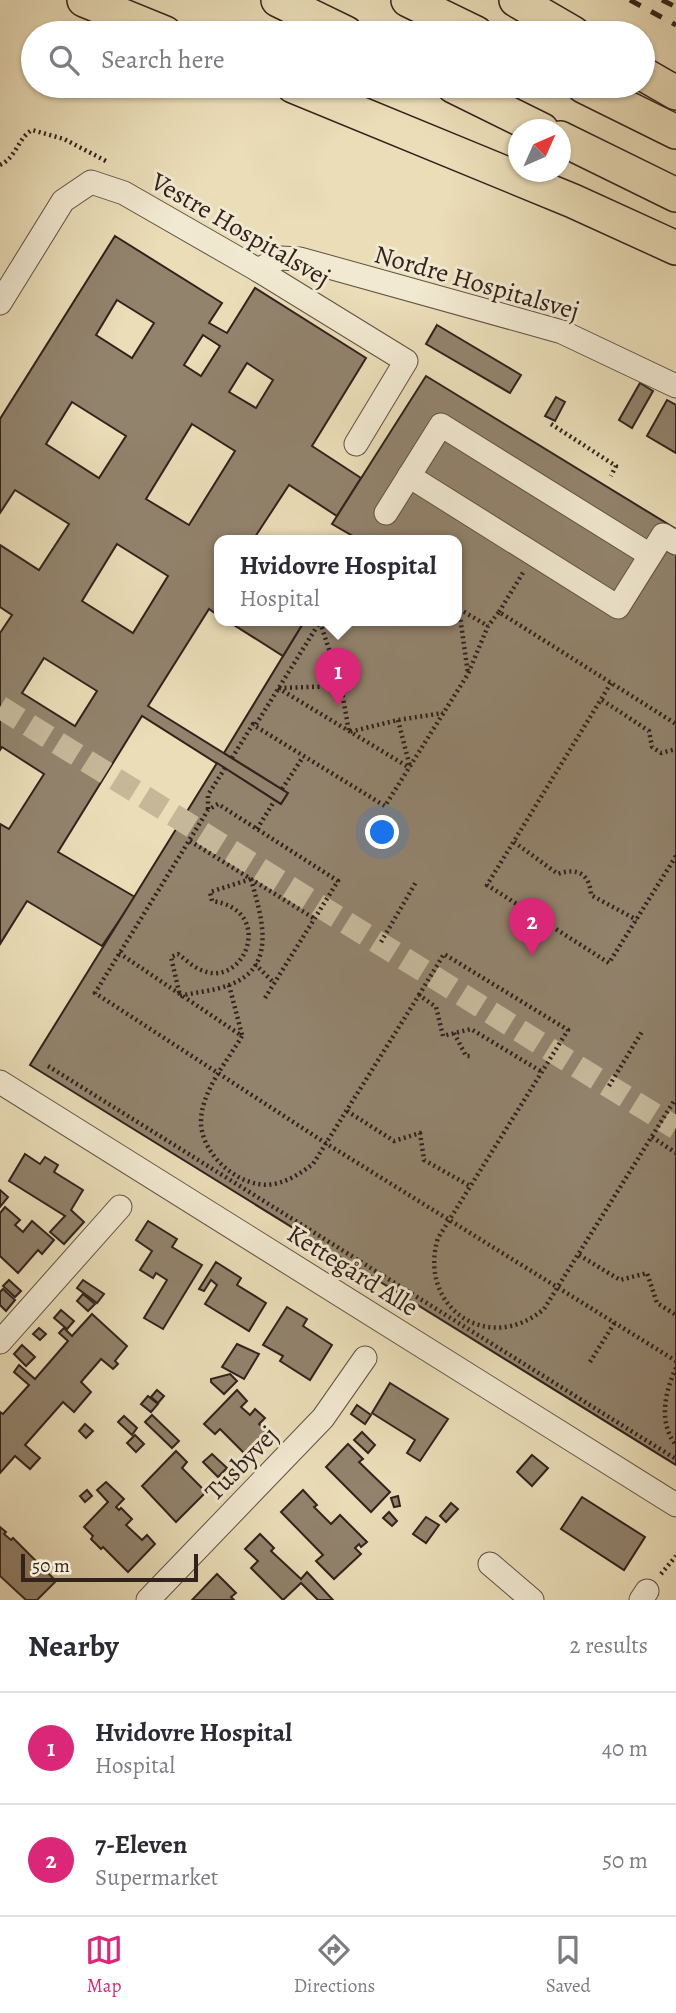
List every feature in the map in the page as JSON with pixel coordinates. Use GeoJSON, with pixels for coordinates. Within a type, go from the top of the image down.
{"type":"FeatureCollection","features":[{"type":"Feature","properties":{"kind":"highway"},"geometry":{"type":"LineString","coordinates":[[83,0],[135,21]]}},
{"type":"Feature","properties":{"kind":"highway"},"geometry":{"type":"LineString","coordinates":[[278,0],[321,21]]}},
{"type":"Feature","properties":{"kind":"highway"},"geometry":{"type":"LineString","coordinates":[[408,0],[451,21]]}},
{"type":"Feature","properties":{"kind":"highway"},"geometry":{"type":"LineString","coordinates":[[516,0],[552,21]]}},
{"type":"Feature","properties":{"kind":"highway"},"geometry":{"type":"LineString","coordinates":[[655,81],[676,93]]}},
{"type":"Feature","properties":{"kind":"highway"},"geometry":{"type":"LineString","coordinates":[[322,98],[573,201],[676,248]]}},
{"type":"Feature","properties":{"kind":"highway"},"geometry":{"type":"LineString","coordinates":[[477,98],[520,119]]}},
{"type":"Feature","properties":{"kind":"highway"},"geometry":{"type":"LineString","coordinates":[[607,98],[676,132]]}},
{"type":"Feature","properties":{"kind":"highway"},"geometry":{"type":"LineString","coordinates":[[571,143],[676,195]]}},
{"type":"Feature","properties":{"kind":"street","name":"Vestre Hospitalsvej"},"geometry":{"type":"LineString","coordinates":[[0,303],[64,201],[91,183],[124,193],[258,270],[406,361],[356,444]]}},
{"type":"Feature","properties":{"kind":"street","name":"Nordre Hospitalsvej"},"geometry":{"type":"LineString","coordinates":[[258,270],[280,258],[300,260],[492,312],[562,332],[676,386]]}},
{"type":"Feature","properties":{"kind":"street"},"geometry":{"type":"LineString","coordinates":[[386,513],[441,425],[650,555]]}},
{"type":"Feature","properties":{"kind":"street"},"geometry":{"type":"LineString","coordinates":[[409,476],[618,607],[663,535],[676,543]]}},
{"type":"Feature","properties":{"kind":"street","name":"Kettegård Alle"},"geometry":{"type":"LineString","coordinates":[[0,1082],[676,1505]]}},
{"type":"Feature","properties":{"kind":"street"},"geometry":{"type":"LineString","coordinates":[[0,1342],[120,1207]]}},
{"type":"Feature","properties":{"kind":"street","name":"Tusbyvej"},"geometry":{"type":"LineString","coordinates":[[148,1600],[323,1418],[365,1358]]}},
{"type":"Feature","properties":{"kind":"street"},"geometry":{"type":"LineString","coordinates":[[490,1564],[532,1600]]}},
{"type":"Feature","properties":{"kind":"path"},"geometry":{"type":"LineString","coordinates":[[551,424],[616,466],[611,476]]}},
{"type":"Feature","properties":{"kind":"path"},"geometry":{"type":"LineString","coordinates":[[254,726],[385,806],[468,674],[488,626],[534,555]]}},
{"type":"Feature","properties":{"kind":"path"},"geometry":{"type":"LineString","coordinates":[[462,610],[488,626]]}},
{"type":"Feature","properties":{"kind":"path"},"geometry":{"type":"LineString","coordinates":[[499,612],[676,724]]}},
{"type":"Feature","properties":{"kind":"path"},"geometry":{"type":"LineString","coordinates":[[232,758],[318,626]]}},
{"type":"Feature","properties":{"kind":"path"},"geometry":{"type":"LineString","coordinates":[[323,626],[341,686],[349,732]]}},
{"type":"Feature","properties":{"kind":"path"},"geometry":{"type":"LineString","coordinates":[[461,626],[468,674]]}},
{"type":"Feature","properties":{"kind":"path"},"geometry":{"type":"LineString","coordinates":[[611,683],[487,885],[609,963],[676,856]]}},
{"type":"Feature","properties":{"kind":"path"},"geometry":{"type":"LineString","coordinates":[[278,688],[341,686]]}},
{"type":"Feature","properties":{"kind":"path"},"geometry":{"type":"LineString","coordinates":[[278,688],[410,768]]}},
{"type":"Feature","properties":{"kind":"path"},"geometry":{"type":"LineString","coordinates":[[602,700],[649,731],[652,747],[661,753],[676,750]]}},
{"type":"Feature","properties":{"kind":"path"},"geometry":{"type":"LineString","coordinates":[[349,732],[398,720],[444,713]]}},
{"type":"Feature","properties":{"kind":"path"},"geometry":{"type":"LineString","coordinates":[[398,720],[410,768]]}},
{"type":"Feature","properties":{"kind":"path"},"geometry":{"type":"LineString","coordinates":[[282,789],[303,757]]}},
{"type":"Feature","properties":{"kind":"path"},"geometry":{"type":"LineString","coordinates":[[208,810],[208,795],[225,768]]}},
{"type":"Feature","properties":{"kind":"path"},"geometry":{"type":"LineString","coordinates":[[257,829],[275,800]]}},
{"type":"Feature","properties":{"kind":"path"},"geometry":{"type":"LineString","coordinates":[[265,998],[338,881],[218,804],[208,810],[95,993],[327,1144],[676,1361]]}},
{"type":"Feature","properties":{"kind":"path"},"geometry":{"type":"LineString","coordinates":[[190,841],[315,919]]}},
{"type":"Feature","properties":{"kind":"path"},"geometry":{"type":"LineString","coordinates":[[514,842],[558,874],[574,870],[581,873],[589,881],[591,895],[636,920]]}},
{"type":"Feature","properties":{"kind":"path"},"geometry":{"type":"LineString","coordinates":[[180,996],[229,985],[248,973],[255,964],[264,937],[251,879]]}},
{"type":"Feature","properties":{"kind":"path"},"geometry":{"type":"LineString","coordinates":[[180,996],[171,957],[178,954],[202,971],[214,972],[226,971],[244,957],[249,931],[246,920],[235,908],[223,902],[212,901],[210,892],[251,879]]}},
{"type":"Feature","properties":{"kind":"path"},"geometry":{"type":"LineString","coordinates":[[380,942],[416,882]]}},
{"type":"Feature","properties":{"kind":"path"},"geometry":{"type":"LineString","coordinates":[[118,953],[242,1036]]}},
{"type":"Feature","properties":{"kind":"path"},"geometry":{"type":"LineString","coordinates":[[229,985],[242,1036],[209,1091],[201,1126],[215,1157],[229,1171],[260,1183],[272,1184],[287,1180],[313,1164],[444,954],[568,1030],[438,1238],[435,1250],[436,1283],[447,1303],[470,1323],[500,1329],[531,1320],[544,1309],[674,1101],[676,1102]]}},
{"type":"Feature","properties":{"kind":"path"},"geometry":{"type":"LineString","coordinates":[[255,964],[274,983]]}},
{"type":"Feature","properties":{"kind":"path"},"geometry":{"type":"LineString","coordinates":[[419,995],[436,1007],[443,1036],[471,1029],[542,1072]]}},
{"type":"Feature","properties":{"kind":"path"},"geometry":{"type":"LineString","coordinates":[[610,1086],[643,1030]]}},
{"type":"Feature","properties":{"kind":"path"},"geometry":{"type":"LineString","coordinates":[[454,1033],[462,1052],[466,1056],[472,1056]]}},
{"type":"Feature","properties":{"kind":"path"},"geometry":{"type":"LineString","coordinates":[[48,1066],[676,1459]]}},
{"type":"Feature","properties":{"kind":"path"},"geometry":{"type":"LineString","coordinates":[[347,1111],[394,1140],[420,1133],[424,1160],[470,1186]]}},
{"type":"Feature","properties":{"kind":"path"},"geometry":{"type":"LineString","coordinates":[[652,1137],[676,1153]]}},
{"type":"Feature","properties":{"kind":"path"},"geometry":{"type":"LineString","coordinates":[[579,1255],[620,1280],[647,1273],[657,1303],[676,1315]]}},
{"type":"Feature","properties":{"kind":"path"},"geometry":{"type":"LineString","coordinates":[[590,1362],[615,1322]]}},
{"type":"Feature","properties":{"kind":"path"},"geometry":{"type":"LineString","coordinates":[[676,1368],[669,1383],[665,1417],[676,1445]]}},
{"type":"Feature","properties":{"kind":"building"},"geometry":{"type":"Polygon","coordinates":[[[115,236],[222,303],[209,323],[227,333],[255,288],[366,358],[312,446],[361,478],[337,516],[289,485],[256,535],[214,535],[214,612],[209,609],[148,706],[288,793],[281,804],[142,716],[58,852],[135,897],[102,946],[27,901],[0,944],[0,824],[9,829],[44,774],[2,747],[0,750],[0,633],[12,615],[0,607],[0,545],[39,570],[69,524],[15,490],[0,513],[0,419],[115,236]],[[117,300],[96,335],[132,358],[154,323],[117,300]],[[203,335],[184,365],[201,376],[220,346],[203,335]],[[247,363],[229,392],[256,408],[273,380],[247,363]],[[72,402],[46,444],[99,478],[126,436],[72,402]],[[192,424],[146,499],[189,525],[235,451],[192,424]],[[117,544],[82,601],[133,633],[168,576],[117,544]],[[44,658],[22,693],[75,726],[97,691],[44,658]]]}},
{"type":"Feature","properties":{"kind":"building"},"geometry":{"type":"Polygon","coordinates":[[[437,325],[521,375],[510,393],[426,344],[437,325]]]}},
{"type":"Feature","properties":{"kind":"building"},"geometry":{"type":"Polygon","coordinates":[[[426,376],[676,529],[676,1465],[30,1065],[217,763],[281,804],[288,793],[224,753],[301,626],[462,626],[462,535],[351,535],[332,524],[426,376]]]}},
{"type":"Feature","properties":{"kind":"building"},"geometry":{"type":"Polygon","coordinates":[[[640,383],[653,391],[632,428],[619,420],[640,383]]]}},
{"type":"Feature","properties":{"kind":"building"},"geometry":{"type":"Polygon","coordinates":[[[556,397],[565,402],[555,421],[545,416],[556,397]]]}},
{"type":"Feature","properties":{"kind":"building"},"geometry":{"type":"Polygon","coordinates":[[[667,400],[676,405],[676,453],[647,436],[667,400]]]}},
{"type":"Feature","properties":{"kind":"building"},"geometry":{"type":"Polygon","coordinates":[[[236,626],[301,626],[283,656],[236,626]]]}},
{"type":"Feature","properties":{"kind":"building"},"geometry":{"type":"Polygon","coordinates":[[[25,1154],[40,1164],[45,1157],[58,1165],[54,1172],[83,1190],[71,1210],[84,1222],[64,1244],[50,1232],[65,1216],[9,1181],[25,1154]]]}},
{"type":"Feature","properties":{"kind":"building"},"geometry":{"type":"Polygon","coordinates":[[[0,1190],[8,1197],[0,1207],[0,1190]]]}},
{"type":"Feature","properties":{"kind":"building"},"geometry":{"type":"Polygon","coordinates":[[[5,1207],[20,1220],[15,1225],[23,1232],[32,1221],[54,1240],[42,1254],[38,1250],[18,1273],[0,1256],[0,1213],[5,1207]]]}},
{"type":"Feature","properties":{"kind":"building"},"geometry":{"type":"Polygon","coordinates":[[[148,1221],[177,1239],[172,1247],[202,1265],[163,1329],[144,1318],[167,1280],[156,1273],[153,1278],[140,1270],[152,1251],[136,1240],[148,1221]]]}},
{"type":"Feature","properties":{"kind":"building"},"geometry":{"type":"Polygon","coordinates":[[[216,1262],[241,1278],[237,1285],[266,1303],[249,1331],[205,1304],[217,1285],[211,1280],[204,1291],[199,1289],[216,1262]]]}},
{"type":"Feature","properties":{"kind":"building"},"geometry":{"type":"Polygon","coordinates":[[[9,1280],[21,1291],[15,1297],[3,1286],[9,1280]]]}},
{"type":"Feature","properties":{"kind":"building"},"geometry":{"type":"Polygon","coordinates":[[[83,1280],[104,1294],[97,1303],[77,1288],[83,1280]]]}},
{"type":"Feature","properties":{"kind":"building"},"geometry":{"type":"Polygon","coordinates":[[[3,1289],[15,1300],[6,1311],[0,1305],[0,1292],[3,1289]]]}},
{"type":"Feature","properties":{"kind":"building"},"geometry":{"type":"Polygon","coordinates":[[[83,1294],[95,1304],[88,1311],[77,1301],[83,1294]]]}},
{"type":"Feature","properties":{"kind":"building"},"geometry":{"type":"Polygon","coordinates":[[[287,1307],[307,1319],[303,1326],[332,1345],[310,1380],[280,1361],[283,1356],[263,1345],[287,1307]]]}},
{"type":"Feature","properties":{"kind":"building"},"geometry":{"type":"Polygon","coordinates":[[[61,1310],[74,1321],[67,1329],[54,1318],[61,1310]]]}},
{"type":"Feature","properties":{"kind":"building"},"geometry":{"type":"Polygon","coordinates":[[[92,1314],[127,1346],[115,1361],[118,1364],[113,1369],[101,1359],[81,1382],[91,1392],[74,1412],[63,1402],[25,1445],[40,1458],[30,1469],[15,1456],[0,1473],[0,1412],[3,1414],[29,1385],[14,1372],[19,1365],[35,1379],[68,1341],[59,1333],[64,1328],[72,1336],[92,1314]]]}},
{"type":"Feature","properties":{"kind":"building"},"geometry":{"type":"Polygon","coordinates":[[[39,1328],[46,1334],[40,1340],[33,1334],[39,1328]]]}},
{"type":"Feature","properties":{"kind":"building"},"geometry":{"type":"Polygon","coordinates":[[[237,1344],[259,1354],[244,1379],[222,1367],[237,1344]]]}},
{"type":"Feature","properties":{"kind":"building"},"geometry":{"type":"Polygon","coordinates":[[[22,1345],[35,1357],[26,1366],[14,1354],[22,1345]]]}},
{"type":"Feature","properties":{"kind":"building"},"geometry":{"type":"Polygon","coordinates":[[[230,1374],[237,1381],[224,1394],[211,1379],[230,1374]]]}},
{"type":"Feature","properties":{"kind":"building"},"geometry":{"type":"Polygon","coordinates":[[[390,1383],[448,1419],[420,1461],[407,1453],[415,1440],[372,1413],[390,1383]]]}},
{"type":"Feature","properties":{"kind":"building"},"geometry":{"type":"Polygon","coordinates":[[[157,1390],[164,1396],[158,1403],[151,1397],[157,1390]]]}},
{"type":"Feature","properties":{"kind":"building"},"geometry":{"type":"Polygon","coordinates":[[[237,1390],[247,1401],[241,1407],[250,1415],[255,1409],[265,1418],[259,1424],[266,1431],[244,1453],[220,1429],[215,1434],[204,1424],[237,1390]]]}},
{"type":"Feature","properties":{"kind":"building"},"geometry":{"type":"Polygon","coordinates":[[[148,1396],[158,1404],[151,1412],[141,1404],[148,1396]]]}},
{"type":"Feature","properties":{"kind":"building"},"geometry":{"type":"Polygon","coordinates":[[[357,1405],[371,1415],[365,1424],[351,1414],[357,1405]]]}},
{"type":"Feature","properties":{"kind":"building"},"geometry":{"type":"Polygon","coordinates":[[[152,1415],[179,1441],[172,1448],[145,1422],[152,1415]]]}},
{"type":"Feature","properties":{"kind":"building"},"geometry":{"type":"Polygon","coordinates":[[[124,1416],[137,1428],[132,1435],[118,1422],[124,1416]]]}},
{"type":"Feature","properties":{"kind":"building"},"geometry":{"type":"Polygon","coordinates":[[[85,1424],[93,1431],[86,1438],[79,1431],[85,1424]]]}},
{"type":"Feature","properties":{"kind":"building"},"geometry":{"type":"Polygon","coordinates":[[[362,1432],[375,1445],[368,1453],[354,1440],[362,1432]]]}},
{"type":"Feature","properties":{"kind":"building"},"geometry":{"type":"Polygon","coordinates":[[[135,1435],[144,1444],[136,1452],[127,1443],[135,1435]]]}},
{"type":"Feature","properties":{"kind":"building"},"geometry":{"type":"Polygon","coordinates":[[[348,1444],[363,1459],[359,1462],[390,1492],[371,1512],[326,1467],[348,1444]]]}},
{"type":"Feature","properties":{"kind":"building"},"geometry":{"type":"Polygon","coordinates":[[[176,1451],[187,1462],[182,1468],[206,1492],[176,1522],[142,1486],[176,1451]]]}},
{"type":"Feature","properties":{"kind":"building"},"geometry":{"type":"Polygon","coordinates":[[[212,1454],[227,1468],[218,1477],[203,1462],[212,1454]]]}},
{"type":"Feature","properties":{"kind":"building"},"geometry":{"type":"Polygon","coordinates":[[[532,1455],[548,1468],[532,1486],[517,1472],[532,1455]]]}},
{"type":"Feature","properties":{"kind":"building"},"geometry":{"type":"Polygon","coordinates":[[[106,1482],[124,1499],[116,1507],[119,1510],[121,1508],[132,1519],[126,1525],[142,1540],[147,1535],[155,1544],[128,1572],[91,1539],[93,1536],[84,1527],[108,1502],[97,1490],[106,1482]]]}},
{"type":"Feature","properties":{"kind":"building"},"geometry":{"type":"Polygon","coordinates":[[[87,1490],[92,1496],[85,1502],[80,1496],[87,1490]]]}},
{"type":"Feature","properties":{"kind":"building"},"geometry":{"type":"Polygon","coordinates":[[[303,1490],[317,1505],[314,1507],[331,1524],[340,1515],[367,1542],[355,1548],[361,1554],[334,1579],[316,1561],[323,1555],[281,1512],[303,1490]]]}},
{"type":"Feature","properties":{"kind":"building"},"geometry":{"type":"Polygon","coordinates":[[[398,1496],[400,1506],[394,1507],[391,1498],[398,1496]]]}},
{"type":"Feature","properties":{"kind":"building"},"geometry":{"type":"Polygon","coordinates":[[[582,1497],[645,1537],[624,1570],[561,1529],[582,1497]]]}},
{"type":"Feature","properties":{"kind":"building"},"geometry":{"type":"Polygon","coordinates":[[[451,1503],[458,1509],[446,1522],[440,1516],[451,1503]]]}},
{"type":"Feature","properties":{"kind":"building"},"geometry":{"type":"Polygon","coordinates":[[[389,1512],[397,1521],[392,1526],[383,1518],[389,1512]]]}},
{"type":"Feature","properties":{"kind":"building"},"geometry":{"type":"Polygon","coordinates":[[[426,1517],[439,1525],[426,1543],[413,1534],[426,1517]]]}},
{"type":"Feature","properties":{"kind":"building"},"geometry":{"type":"Polygon","coordinates":[[[0,1527],[6,1532],[4,1534],[11,1540],[13,1538],[56,1581],[37,1600],[26,1600],[0,1576],[0,1527]]]}},
{"type":"Feature","properties":{"kind":"building"},"geometry":{"type":"Polygon","coordinates":[[[260,1534],[274,1548],[271,1551],[301,1579],[307,1572],[333,1600],[318,1600],[301,1583],[283,1600],[251,1568],[258,1561],[245,1549],[260,1534]]]}},
{"type":"Feature","properties":{"kind":"building"},"geometry":{"type":"Polygon","coordinates":[[[217,1574],[236,1593],[231,1597],[234,1600],[192,1600],[217,1574]]]}},
{"type":"Feature","properties":{"kind":"tunnel"},"geometry":{"type":"LineString","coordinates":[[0,707],[676,1128]]}},
{"type":"Feature","properties":{"kind":"railway"},"geometry":{"type":"LineString","coordinates":[[630,0],[676,25]]}},
{"type":"Feature","properties":{"kind":"railway"},"geometry":{"type":"LineString","coordinates":[[662,0],[676,7]]}},
{"type":"Feature","properties":{"kind":"place","name":"Hvidovre Hospital"},"geometry":{"type":"Point","coordinates":[338,706]}},
{"type":"Feature","properties":{"kind":"place","name":"7-Eleven"},"geometry":{"type":"Point","coordinates":[532,956]}}]}
